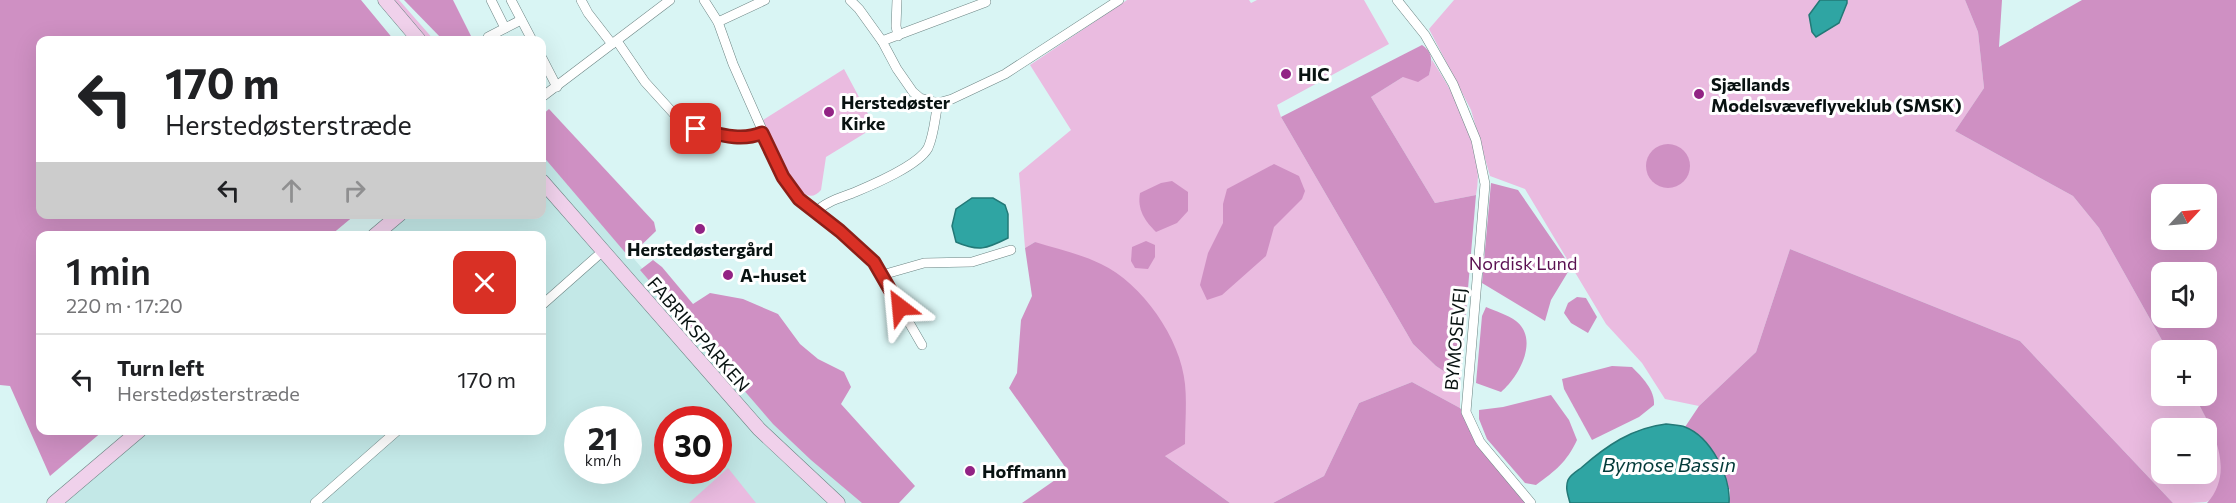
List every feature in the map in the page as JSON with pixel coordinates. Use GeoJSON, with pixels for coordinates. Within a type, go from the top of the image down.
{"type":"FeatureCollection","features":[{"type":"Feature","properties":{"kind":"street"},"geometry":{"type":"LineString","coordinates":[[385,0],[416,36]]}},
{"type":"Feature","properties":{"kind":"street"},"geometry":{"type":"LineString","coordinates":[[491,0],[505,28]]}},
{"type":"Feature","properties":{"kind":"street"},"geometry":{"type":"LineString","coordinates":[[511,0],[530,36]]}},
{"type":"Feature","properties":{"kind":"street"},"geometry":{"type":"LineString","coordinates":[[581,0],[588,13],[674,114]]}},
{"type":"Feature","properties":{"kind":"street"},"geometry":{"type":"LineString","coordinates":[[546,94],[670,0]]}},
{"type":"Feature","properties":{"kind":"street"},"geometry":{"type":"LineString","coordinates":[[704,0],[718,22],[732,64],[783,177],[799,199],[861,248],[882,275],[922,345]]}},
{"type":"Feature","properties":{"kind":"street"},"geometry":{"type":"LineString","coordinates":[[718,22],[765,0]]}},
{"type":"Feature","properties":{"kind":"street"},"geometry":{"type":"LineString","coordinates":[[850,0],[882,41],[913,92],[920,98],[938,103],[952,99],[1005,74],[1037,55],[1113,2]]}},
{"type":"Feature","properties":{"kind":"street"},"geometry":{"type":"LineString","coordinates":[[897,0],[898,36]]}},
{"type":"Feature","properties":{"kind":"street","name":"BYMOSEVEJ"},"geometry":{"type":"LineString","coordinates":[[1397,0],[1425,35],[1453,84],[1476,140],[1485,184],[1466,412],[1480,442],[1531,503]]}},
{"type":"Feature","properties":{"kind":"street"},"geometry":{"type":"LineString","coordinates":[[882,41],[986,2]]}},
{"type":"Feature","properties":{"kind":"street"},"geometry":{"type":"LineString","coordinates":[[490,36],[521,20]]}},
{"type":"Feature","properties":{"kind":"street"},"geometry":{"type":"LineString","coordinates":[[546,66],[557,87]]}},
{"type":"Feature","properties":{"kind":"street"},"geometry":{"type":"LineString","coordinates":[[816,212],[822,206],[863,189],[915,162],[928,147],[938,103]]}},
{"type":"Feature","properties":{"kind":"street"},"geometry":{"type":"LineString","coordinates":[[696,129],[743,138],[752,138],[762,133]]}},
{"type":"Feature","properties":{"kind":"street","name":"FABRIKSPARKEN"},"geometry":{"type":"LineString","coordinates":[[546,186],[759,429],[838,503]]}},
{"type":"Feature","properties":{"kind":"street"},"geometry":{"type":"LineString","coordinates":[[380,231],[394,219]]}},
{"type":"Feature","properties":{"kind":"street"},"geometry":{"type":"LineString","coordinates":[[882,275],[924,263],[972,262],[1011,250]]}},
{"type":"Feature","properties":{"kind":"street"},"geometry":{"type":"LineString","coordinates":[[546,301],[603,251]]}},
{"type":"Feature","properties":{"kind":"street"},"geometry":{"type":"LineString","coordinates":[[54,503],[134,435]]}},
{"type":"Feature","properties":{"kind":"street"},"geometry":{"type":"LineString","coordinates":[[315,503],[392,435]]}},
{"type":"Feature","properties":{"kind":"shaded area"},"geometry":{"type":"Polygon","coordinates":[[[392,0],[399,0],[430,36],[424,36],[392,0]]]}},
{"type":"Feature","properties":{"kind":"shaded area"},"geometry":{"type":"Polygon","coordinates":[[[1127,0],[1249,0],[1251,3],[1257,0],[1364,0],[1389,44],[1277,105],[1281,117],[1413,344],[1436,366],[1460,382],[1460,408],[1412,382],[1359,403],[1324,476],[1273,503],[1230,503],[1165,456],[1035,242],[1025,248],[1019,173],[1071,130],[1030,65],[1127,0]]]}},
{"type":"Feature","properties":{"kind":"shaded area"},"geometry":{"type":"Polygon","coordinates":[[[1454,0],[1965,0],[1978,32],[1984,88],[1955,131],[2073,196],[2099,228],[2151,321],[2151,328],[2155,328],[2162,340],[2151,340],[2151,406],[2200,406],[2207,418],[2151,418],[2151,480],[2020,341],[1790,249],[1756,352],[1699,406],[1665,399],[1642,363],[1606,324],[1525,189],[1490,176],[1471,110],[1429,29],[1454,0]]]}},
{"type":"Feature","properties":{"kind":"shaded area"},"geometry":{"type":"Polygon","coordinates":[[[1432,60],[1467,124],[1477,160],[1478,178],[1476,195],[1435,203],[1371,97],[1403,77],[1429,75],[1432,60]]]}},
{"type":"Feature","properties":{"kind":"shaded area"},"geometry":{"type":"Polygon","coordinates":[[[844,69],[875,127],[826,157],[821,190],[812,196],[803,193],[794,184],[778,156],[763,120],[844,69]]]}},
{"type":"Feature","properties":{"kind":"shaded area"},"geometry":{"type":"Polygon","coordinates":[[[546,155],[776,422],[863,503],[56,503],[136,435],[546,435],[546,231],[376,231],[390,219],[546,219],[546,155]]]}},
{"type":"Feature","properties":{"kind":"shaded area"},"geometry":{"type":"Polygon","coordinates":[[[2217,439],[2224,466],[2219,490],[2206,502],[2173,503],[2155,484],[2217,484],[2217,439]]]}},
{"type":"Feature","properties":{"kind":"shaded area"},"geometry":{"type":"Polygon","coordinates":[[[732,473],[756,503],[689,503],[710,484],[732,484],[732,473]]]}},
{"type":"Feature","properties":{"kind":"green space"},"geometry":{"type":"Polygon","coordinates":[[[0,0],[361,0],[391,36],[36,36],[36,219],[350,219],[336,231],[36,231],[36,435],[98,435],[50,476],[10,386],[0,385],[0,0]]]}},
{"type":"Feature","properties":{"kind":"green space"},"geometry":{"type":"Polygon","coordinates":[[[404,0],[453,0],[471,36],[439,36],[404,0]]]}},
{"type":"Feature","properties":{"kind":"green space"},"geometry":{"type":"Polygon","coordinates":[[[1965,0],[2002,0],[1999,47],[2082,0],[2236,0],[2236,503],[2207,503],[2216,491],[2221,464],[2217,446],[2217,418],[2206,418],[2199,406],[2217,406],[2217,340],[2162,340],[2155,328],[2217,328],[2217,262],[2151,262],[2151,321],[2099,228],[2073,196],[1955,131],[1984,88],[1978,32],[1965,0]]]}},
{"type":"Feature","properties":{"kind":"green space"},"geometry":{"type":"Polygon","coordinates":[[[1422,45],[1430,55],[1429,75],[1418,82],[1403,77],[1371,97],[1435,203],[1476,195],[1460,382],[1436,366],[1413,344],[1281,117],[1422,45]]]}},
{"type":"Feature","properties":{"kind":"green space"},"geometry":{"type":"Polygon","coordinates":[[[549,109],[654,222],[656,231],[629,257],[546,160],[546,112],[549,109]]]}},
{"type":"Feature","properties":{"kind":"green space"},"geometry":{"type":"Polygon","coordinates":[[[1668,144],[1683,151],[1690,166],[1683,181],[1668,188],[1653,181],[1646,166],[1653,151],[1668,144]]]}},
{"type":"Feature","properties":{"kind":"green space"},"geometry":{"type":"Polygon","coordinates":[[[1274,164],[1299,176],[1305,191],[1302,199],[1274,227],[1266,256],[1222,295],[1207,300],[1200,285],[1208,253],[1223,223],[1223,204],[1227,189],[1274,164]]]}},
{"type":"Feature","properties":{"kind":"green space"},"geometry":{"type":"Polygon","coordinates":[[[1172,181],[1188,192],[1188,211],[1177,223],[1156,232],[1143,215],[1139,199],[1140,193],[1161,183],[1172,181]]]}},
{"type":"Feature","properties":{"kind":"green space","name":"Nordisk Lund"},"geometry":{"type":"Polygon","coordinates":[[[1491,183],[1518,190],[1571,267],[1551,300],[1545,321],[1482,283],[1491,183]]]}},
{"type":"Feature","properties":{"kind":"green space"},"geometry":{"type":"Polygon","coordinates":[[[1146,241],[1155,245],[1155,257],[1148,269],[1135,268],[1131,261],[1132,247],[1146,241]]]}},
{"type":"Feature","properties":{"kind":"green space"},"geometry":{"type":"Polygon","coordinates":[[[1035,242],[1101,264],[1131,284],[1157,314],[1176,349],[1186,391],[1185,444],[1165,456],[1230,503],[1022,503],[1068,471],[1009,388],[1017,373],[1021,320],[1032,296],[1025,248],[1035,242]]]}},
{"type":"Feature","properties":{"kind":"green space"},"geometry":{"type":"Polygon","coordinates":[[[1790,249],[2020,341],[2151,480],[2151,484],[2155,484],[2173,503],[1729,503],[1730,490],[1685,427],[1699,406],[1756,352],[1790,249]]]}},
{"type":"Feature","properties":{"kind":"green space"},"geometry":{"type":"Polygon","coordinates":[[[653,260],[662,267],[693,304],[710,293],[743,299],[778,314],[800,344],[818,359],[844,372],[851,387],[841,404],[915,486],[899,503],[862,503],[811,460],[773,424],[640,270],[653,260]]]}},
{"type":"Feature","properties":{"kind":"green space","name":"Nordisk Lund"},"geometry":{"type":"Polygon","coordinates":[[[1577,297],[1586,298],[1597,317],[1588,333],[1571,323],[1564,313],[1568,303],[1577,297]]]}},
{"type":"Feature","properties":{"kind":"green space","name":"Nordisk Lund"},"geometry":{"type":"Polygon","coordinates":[[[1486,307],[1516,321],[1523,329],[1526,338],[1524,358],[1520,368],[1501,392],[1476,383],[1482,316],[1486,307]]]}},
{"type":"Feature","properties":{"kind":"green space"},"geometry":{"type":"Polygon","coordinates":[[[1612,366],[1632,367],[1650,389],[1654,405],[1639,417],[1592,440],[1564,389],[1562,379],[1612,366]]]}},
{"type":"Feature","properties":{"kind":"green space"},"geometry":{"type":"Polygon","coordinates":[[[1412,382],[1460,408],[1531,503],[1273,503],[1324,476],[1359,403],[1412,382]]]}},
{"type":"Feature","properties":{"kind":"green space"},"geometry":{"type":"Polygon","coordinates":[[[1551,395],[1569,420],[1577,440],[1560,466],[1536,485],[1525,483],[1487,439],[1479,419],[1479,410],[1503,407],[1551,395]]]}},
{"type":"Feature","properties":{"kind":"water"},"geometry":{"type":"Polygon","coordinates":[[[1820,0],[1847,0],[1847,3],[1839,23],[1816,37],[1812,32],[1809,15],[1820,0]]]}},
{"type":"Feature","properties":{"kind":"water"},"geometry":{"type":"Polygon","coordinates":[[[972,198],[993,198],[1005,205],[1008,214],[1008,238],[982,248],[956,242],[952,226],[956,209],[972,198]]]}},
{"type":"Feature","properties":{"kind":"water","name":"Bymose Bassin"},"geometry":{"type":"Polygon","coordinates":[[[1666,424],[1683,426],[1694,432],[1711,449],[1718,459],[1727,482],[1729,503],[1570,503],[1567,486],[1569,478],[1574,473],[1620,439],[1642,429],[1666,424]]]}},
{"type":"Feature","properties":{"kind":"place","name":"HIC"},"geometry":{"type":"Point","coordinates":[1286,74]}},
{"type":"Feature","properties":{"kind":"place","name":"Sjællands Modelsvæveflyveklub (SMSK)"},"geometry":{"type":"Point","coordinates":[1699,94]}},
{"type":"Feature","properties":{"kind":"place","name":"Herstedøster Kirke"},"geometry":{"type":"Point","coordinates":[829,112]}},
{"type":"Feature","properties":{"kind":"place","name":"Herstedøstergård"},"geometry":{"type":"Point","coordinates":[700,229]}},
{"type":"Feature","properties":{"kind":"place","name":"A-huset"},"geometry":{"type":"Point","coordinates":[728,275]}},
{"type":"Feature","properties":{"kind":"place","name":"Hoffmann"},"geometry":{"type":"Point","coordinates":[970,471]}},
{"type":"Feature","properties":{"kind":"route"},"geometry":{"type":"LineString","coordinates":[[696,129],[743,138],[752,138],[762,133],[783,177],[799,199],[861,248],[874,262],[900,307]]}}]}
